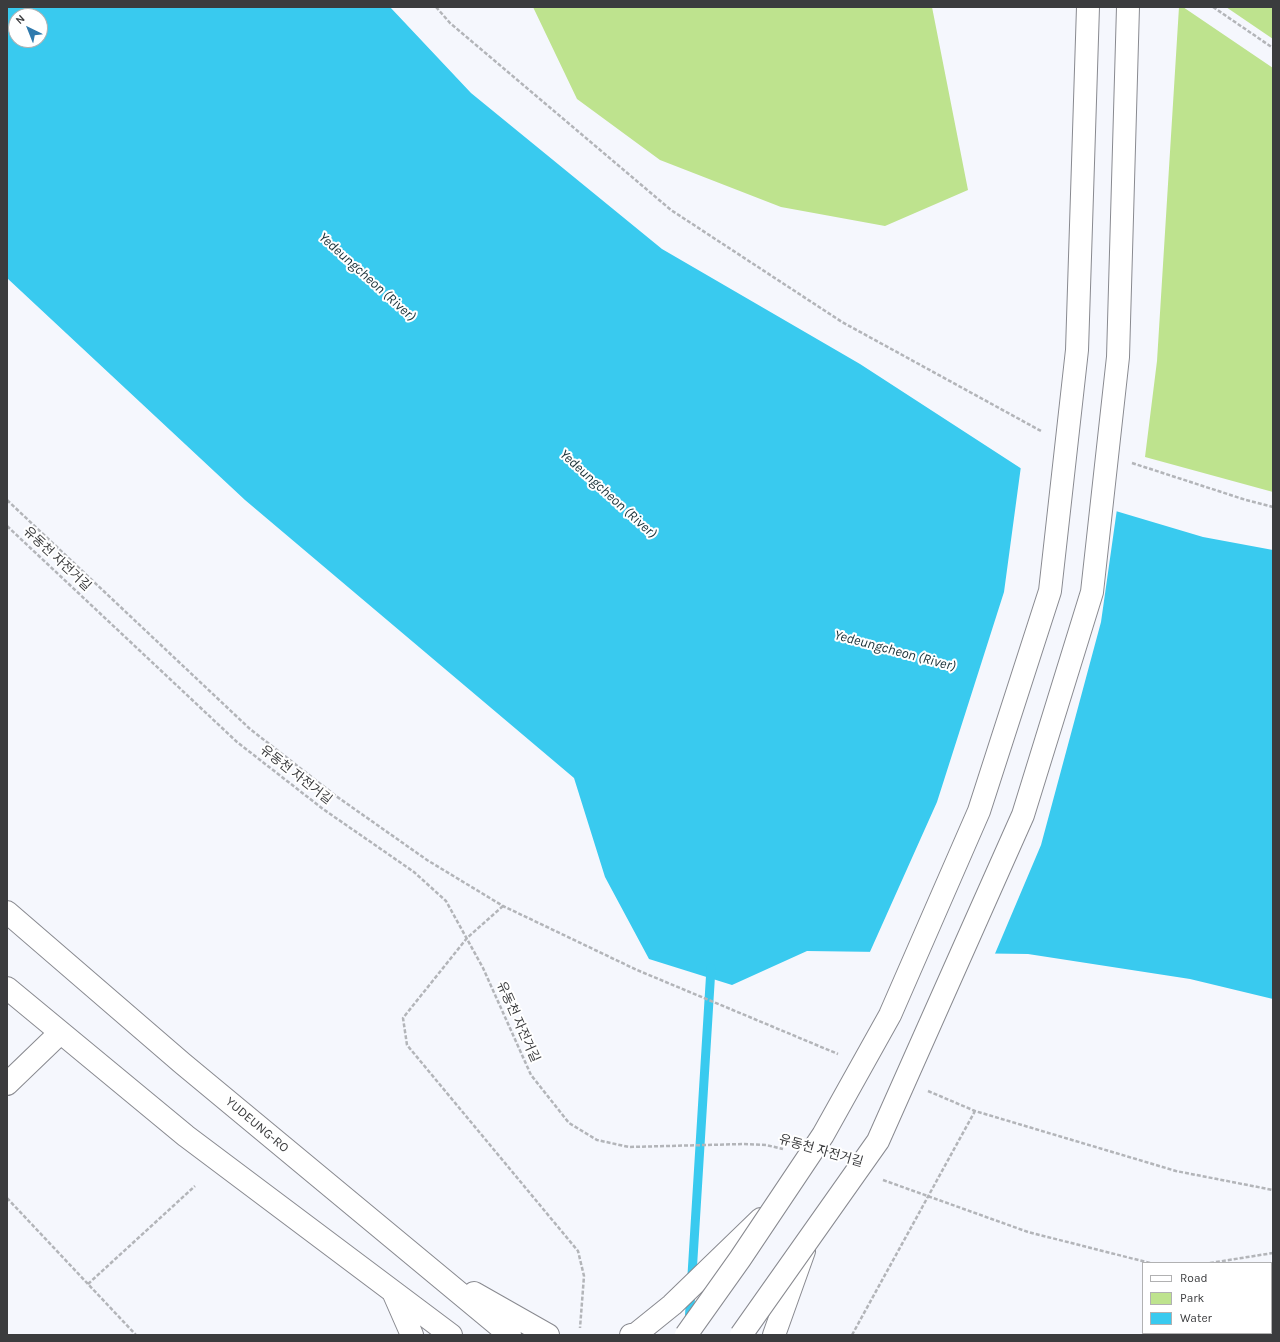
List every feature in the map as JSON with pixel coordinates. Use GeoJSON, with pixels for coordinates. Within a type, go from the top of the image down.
{"type":"FeatureCollection","features":[{"type":"Feature","properties":{"kind":"main road"},"geometry":{"type":"LineString","coordinates":[[686,1335],[740,1259],[823,1135],[890,1015],[979,811],[1050,591],[1077,350],[1088,7]]}},
{"type":"Feature","properties":{"kind":"main road"},"geometry":{"type":"LineString","coordinates":[[740,1335],[878,1141],[1023,816],[1092,592],[1118,358],[1128,7]]}},
{"type":"Feature","properties":{"kind":"main road","name":"YUDEUNG-RO"},"geometry":{"type":"LineString","coordinates":[[7,912],[182,1063],[510,1335]]}},
{"type":"Feature","properties":{"kind":"main road"},"geometry":{"type":"LineString","coordinates":[[7,988],[186,1136],[450,1335]]}},
{"type":"Feature","properties":{"kind":"main road"},"geometry":{"type":"LineString","coordinates":[[7,1084],[60,1032]]}},
{"type":"Feature","properties":{"kind":"main road"},"geometry":{"type":"LineString","coordinates":[[633,1334],[672,1305],[776,1205]]}},
{"type":"Feature","properties":{"kind":"main road"},"geometry":{"type":"LineString","coordinates":[[774,1335],[807,1242]]}},
{"type":"Feature","properties":{"kind":"main road"},"geometry":{"type":"LineString","coordinates":[[423,1264],[548,1335]]}},
{"type":"Feature","properties":{"kind":"main road"},"geometry":{"type":"LineString","coordinates":[[393,1293],[412,1335]]}},
{"type":"Feature","properties":{"kind":"path"},"geometry":{"type":"LineString","coordinates":[[436,7],[450,23],[671,210],[842,322],[1043,433]]}},
{"type":"Feature","properties":{"kind":"path"},"geometry":{"type":"LineString","coordinates":[[1214,7],[1273,48]]}},
{"type":"Feature","properties":{"kind":"path"},"geometry":{"type":"LineString","coordinates":[[1126,461],[1246,500],[1273,507]]}},
{"type":"Feature","properties":{"kind":"path"},"geometry":{"type":"LineString","coordinates":[[7,500],[250,729],[336,796],[427,860],[503,906],[637,970],[844,1056]]}},
{"type":"Feature","properties":{"kind":"path","name":"유동천 자전거길"},"geometry":{"type":"LineString","coordinates":[[7,526],[237,742],[323,809],[414,872],[446,900],[483,968],[531,1075],[569,1123],[597,1140],[629,1147],[744,1144],[766,1145],[787,1150]]}},
{"type":"Feature","properties":{"kind":"path"},"geometry":{"type":"LineString","coordinates":[[503,906],[467,938],[403,1018],[407,1045],[578,1251],[584,1276],[580,1328]]}},
{"type":"Feature","properties":{"kind":"path"},"geometry":{"type":"LineString","coordinates":[[924,1090],[975,1111],[1176,1171],[1273,1190]]}},
{"type":"Feature","properties":{"kind":"path"},"geometry":{"type":"LineString","coordinates":[[852,1335],[975,1111]]}},
{"type":"Feature","properties":{"kind":"path"},"geometry":{"type":"LineString","coordinates":[[883,1180],[1028,1232],[1146,1262]]}},
{"type":"Feature","properties":{"kind":"path"},"geometry":{"type":"LineString","coordinates":[[88,1284],[195,1186]]}},
{"type":"Feature","properties":{"kind":"path"},"geometry":{"type":"LineString","coordinates":[[7,1198],[136,1335]]}},
{"type":"Feature","properties":{"kind":"path"},"geometry":{"type":"LineString","coordinates":[[1216,1262],[1273,1253]]}},
{"type":"Feature","properties":{"kind":"green space"},"geometry":{"type":"Polygon","coordinates":[[[533,7],[932,7],[968,190],[885,226],[781,207],[660,160],[577,99],[533,7]]]}},
{"type":"Feature","properties":{"kind":"green space"},"geometry":{"type":"Polygon","coordinates":[[[1179,7],[1183,7],[1273,68],[1273,492],[1145,457],[1157,361],[1179,7]]]}},
{"type":"Feature","properties":{"kind":"green space"},"geometry":{"type":"Polygon","coordinates":[[[1226,7],[1273,7],[1273,39],[1226,7]]]}},
{"type":"Feature","properties":{"kind":"water","name":"Yedeungcheon (River)"},"geometry":{"type":"Polygon","coordinates":[[[7,7],[390,7],[471,93],[662,249],[860,364],[1062,495],[1203,537],[1273,550],[1273,999],[1190,979],[1028,954],[807,951],[732,985],[649,959],[605,877],[574,778],[245,500],[7,278],[7,7]]]}},
{"type":"Feature","properties":{"kind":"pier"},"geometry":{"type":"Polygon","coordinates":[[[1021,466],[1063,493],[1117,509],[1101,622],[1041,845],[994,956],[869,954],[937,802],[1004,592],[1021,466]]]}},
{"type":"Feature","properties":{"kind":"waterway"},"geometry":{"type":"LineString","coordinates":[[689,1323],[711,968]]}}]}
